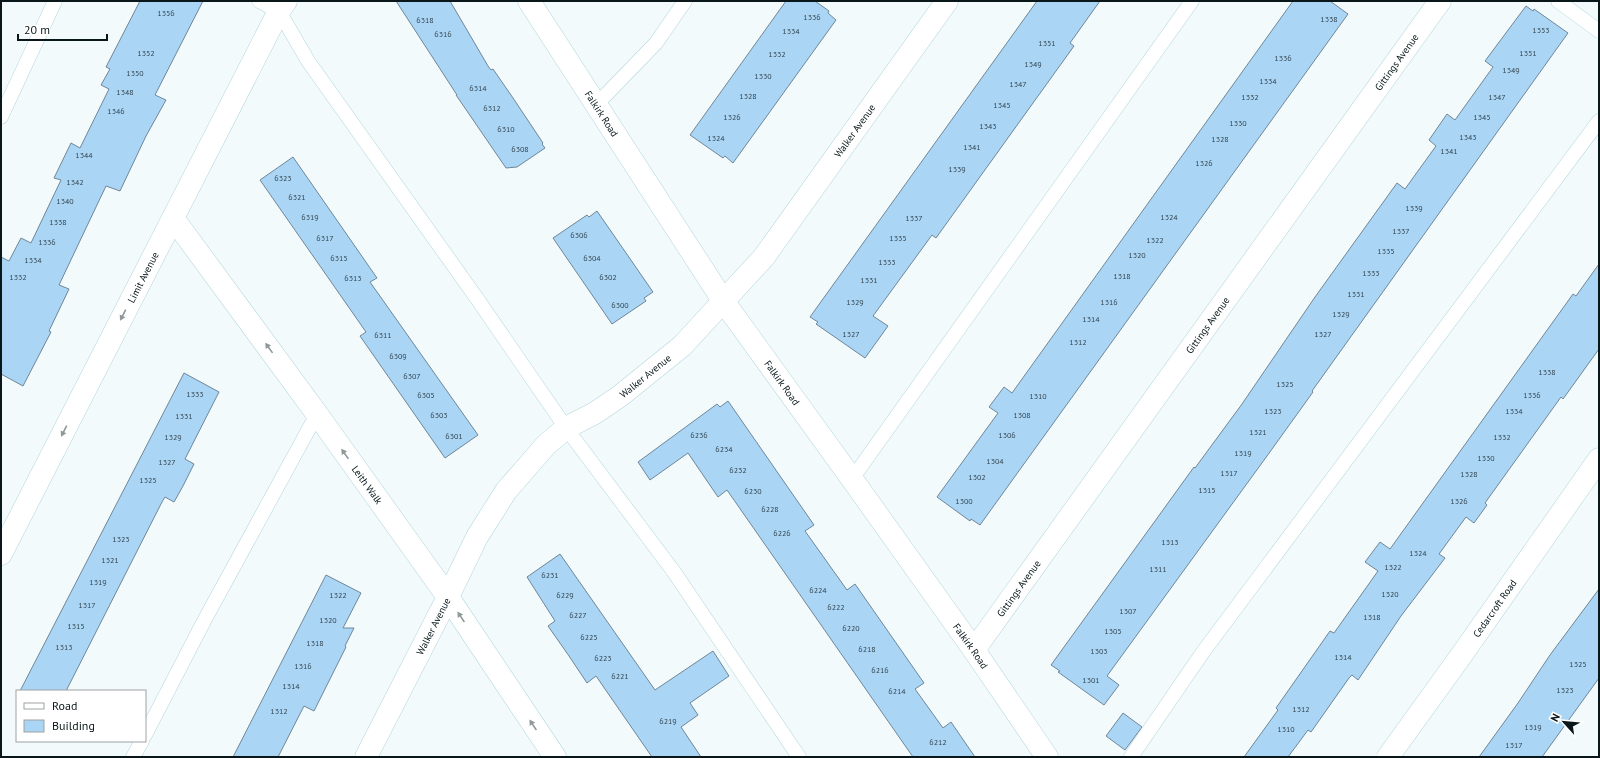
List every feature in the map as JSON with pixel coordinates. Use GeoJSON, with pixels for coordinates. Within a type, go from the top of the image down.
{"type":"FeatureCollection","features":[{"type":"Feature","properties":{"kind":"street","name":"Falkirk Road"},"geometry":{"type":"LineString","coordinates":[[529,1],[724,302],[974,650],[1047,757]]}},
{"type":"Feature","properties":{"kind":"street","name":"Walker Avenue"},"geometry":{"type":"LineString","coordinates":[[366,757],[477,537],[506,491],[546,444],[566,428],[595,413],[620,396],[682,346],[764,258],[947,1]]}},
{"type":"Feature","properties":{"kind":"street","name":"Gittings Avenue"},"geometry":{"type":"LineString","coordinates":[[974,650],[1440,1]]}},
{"type":"Feature","properties":{"kind":"street","name":"Limit Avenue"},"geometry":{"type":"LineString","coordinates":[[1,554],[282,6]]}},
{"type":"Feature","properties":{"kind":"street","name":"Leith Walk"},"geometry":{"type":"LineString","coordinates":[[173,218],[317,414],[448,597],[555,757]]}},
{"type":"Feature","properties":{"kind":"street","name":"Cedarcroft Road"},"geometry":{"type":"LineString","coordinates":[[1388,757],[1599,459]]}},
{"type":"Feature","properties":{"kind":"lane"},"geometry":{"type":"LineString","coordinates":[[1,117],[55,1]]}},
{"type":"Feature","properties":{"kind":"lane"},"geometry":{"type":"LineString","coordinates":[[260,1],[282,6],[308,62],[478,300],[566,428],[674,572],[799,757]]}},
{"type":"Feature","properties":{"kind":"lane"},"geometry":{"type":"LineString","coordinates":[[596,105],[656,43],[685,1]]}},
{"type":"Feature","properties":{"kind":"lane"},"geometry":{"type":"LineString","coordinates":[[852,479],[1192,1]]}},
{"type":"Feature","properties":{"kind":"lane"},"geometry":{"type":"LineString","coordinates":[[1558,1],[1599,31]]}},
{"type":"Feature","properties":{"kind":"lane"},"geometry":{"type":"LineString","coordinates":[[1131,757],[1203,652],[1599,121]]}},
{"type":"Feature","properties":{"kind":"lane"},"geometry":{"type":"LineString","coordinates":[[146,733],[204,621],[317,414]]}},
{"type":"Feature","properties":{"kind":"lane"},"geometry":{"type":"LineString","coordinates":[[134,757],[142,742]]}},
{"type":"Feature","properties":{"kind":"building"},"geometry":{"type":"Polygon","coordinates":[[[140,1],[203,1],[155,95],[166,100],[146,136],[120,191],[106,186],[59,285],[69,289],[49,331],[51,332],[23,386],[1,374],[1,257],[9,261],[21,238],[31,243],[61,180],[54,178],[71,143],[80,148],[109,89],[101,85],[110,69],[106,67],[140,1]]]}},
{"type":"Feature","properties":{"kind":"building"},"geometry":{"type":"Polygon","coordinates":[[[396,1],[450,1],[488,66],[491,70],[493,69],[545,148],[517,167],[506,168],[456,95],[396,1]]]}},
{"type":"Feature","properties":{"kind":"building"},"geometry":{"type":"Polygon","coordinates":[[[786,1],[815,1],[829,11],[828,13],[836,20],[733,163],[725,156],[723,158],[690,135],[786,1]]]}},
{"type":"Feature","properties":{"kind":"building"},"geometry":{"type":"Polygon","coordinates":[[[1037,1],[1100,1],[1070,43],[1074,46],[936,238],[932,235],[873,316],[888,326],[865,358],[816,324],[818,322],[810,317],[1037,1]]]}},
{"type":"Feature","properties":{"kind":"building"},"geometry":{"type":"Polygon","coordinates":[[[1293,1],[1330,1],[1348,14],[980,525],[971,519],[970,521],[937,497],[998,413],[989,407],[1004,387],[1012,393],[1293,1]]]}},
{"type":"Feature","properties":{"kind":"building"},"geometry":{"type":"Polygon","coordinates":[[[1526,6],[1533,11],[1534,9],[1568,33],[1312,391],[1313,392],[1107,676],[1119,685],[1104,705],[1058,672],[1060,671],[1051,665],[1194,467],[1195,468],[1242,404],[1315,297],[1397,183],[1405,189],[1436,146],[1429,140],[1447,114],[1455,120],[1493,67],[1485,61],[1526,6]]]}},
{"type":"Feature","properties":{"kind":"building"},"geometry":{"type":"Polygon","coordinates":[[[293,157],[377,278],[370,282],[478,435],[445,458],[360,336],[366,332],[260,180],[293,157]]]}},
{"type":"Feature","properties":{"kind":"building"},"geometry":{"type":"Polygon","coordinates":[[[597,211],[653,292],[644,298],[646,301],[612,324],[553,238],[587,215],[589,217],[597,211]]]}},
{"type":"Feature","properties":{"kind":"building"},"geometry":{"type":"Polygon","coordinates":[[[1599,264],[1599,349],[1563,399],[1561,397],[1485,503],[1487,505],[1474,523],[1466,517],[1439,554],[1445,558],[1401,616],[1358,680],[1352,675],[1349,678],[1311,732],[1308,730],[1288,757],[1244,757],[1278,710],[1276,708],[1330,631],[1334,633],[1378,571],[1365,562],[1380,542],[1390,549],[1573,294],[1576,296],[1599,264]]]}},
{"type":"Feature","properties":{"kind":"building"},"geometry":{"type":"Polygon","coordinates":[[[184,373],[219,392],[185,459],[194,464],[183,486],[174,502],[165,497],[162,502],[67,690],[21,690],[184,373]]]}},
{"type":"Feature","properties":{"kind":"building"},"geometry":{"type":"Polygon","coordinates":[[[728,401],[814,525],[805,531],[847,590],[855,584],[924,683],[915,689],[943,728],[951,722],[975,757],[913,757],[727,490],[718,497],[688,453],[650,480],[638,462],[717,404],[720,407],[728,401]]]}},
{"type":"Feature","properties":{"kind":"building"},"geometry":{"type":"Polygon","coordinates":[[[560,554],[655,690],[713,651],[729,676],[690,703],[698,715],[681,727],[701,757],[652,757],[596,676],[587,683],[548,626],[555,621],[527,577],[560,554]]]}},
{"type":"Feature","properties":{"kind":"building"},"geometry":{"type":"Polygon","coordinates":[[[326,575],[361,593],[343,628],[354,628],[314,711],[304,706],[278,757],[233,757],[326,575]]]}},
{"type":"Feature","properties":{"kind":"building"},"geometry":{"type":"Polygon","coordinates":[[[1599,589],[1599,678],[1542,757],[1479,757],[1550,655],[1599,589]]]}},
{"type":"Feature","properties":{"kind":"building"},"geometry":{"type":"Polygon","coordinates":[[[1123,713],[1142,727],[1125,750],[1106,736],[1123,713]]]}}]}
